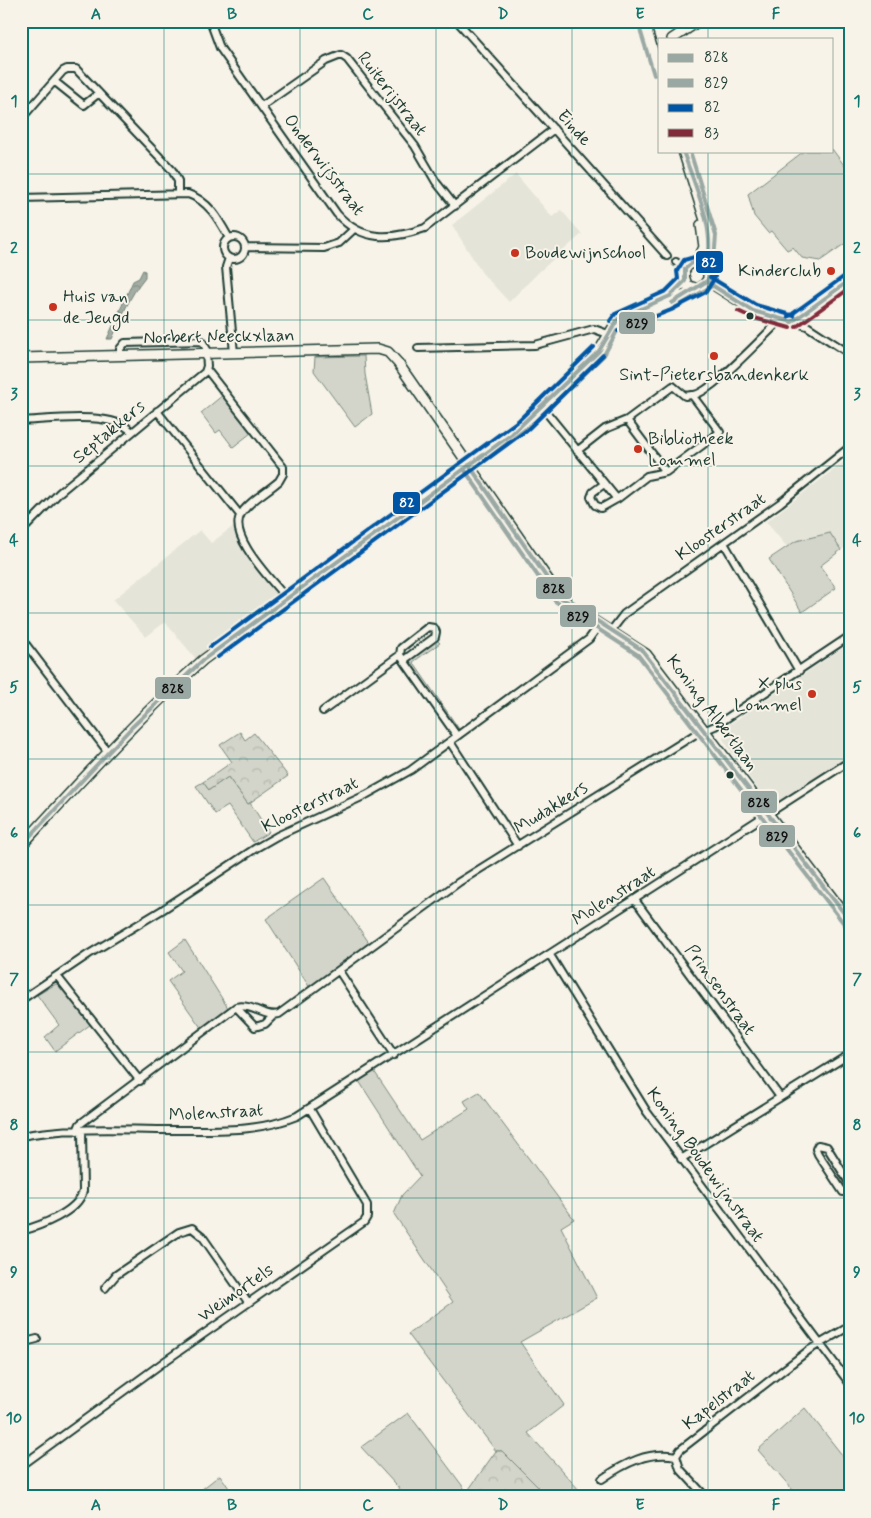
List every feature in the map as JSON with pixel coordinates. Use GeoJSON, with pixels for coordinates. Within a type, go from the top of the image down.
{"type":"FeatureCollection","features":[{"type":"Feature","properties":{"kind":"main road"},"geometry":{"type":"LineString","coordinates":[[644,21],[656,45],[658,59]]}},
{"type":"Feature","properties":{"kind":"main road"},"geometry":{"type":"LineString","coordinates":[[674,38],[700,21]]}},
{"type":"Feature","properties":{"kind":"main road"},"geometry":{"type":"LineString","coordinates":[[21,846],[158,700],[203,660],[512,434],[599,351],[610,330],[707,282],[709,276],[706,267],[711,245],[708,227],[700,210],[683,152]]}},
{"type":"Feature","properties":{"kind":"main road"},"geometry":{"type":"LineString","coordinates":[[697,262],[704,247],[700,210]]}},
{"type":"Feature","properties":{"kind":"main road"},"geometry":{"type":"LineString","coordinates":[[658,305],[677,291],[685,281],[684,270],[692,263],[697,262],[706,267]]}},
{"type":"Feature","properties":{"kind":"main road"},"geometry":{"type":"LineString","coordinates":[[685,281],[695,288]]}},
{"type":"Feature","properties":{"kind":"main road","name":"Norbert Neeckxlaan"},"geometry":{"type":"LineString","coordinates":[[21,358],[378,349],[388,352]]}},
{"type":"Feature","properties":{"kind":"main road","name":"Koning Albertlaan"},"geometry":{"type":"LineString","coordinates":[[388,352],[398,363],[556,591],[568,604],[646,654],[850,922]]}},
{"type":"Feature","properties":{"kind":"street","name":"Onderwijsstraat"},"geometry":{"type":"LineString","coordinates":[[210,21],[220,48],[337,214],[354,229],[378,236],[404,234],[425,228],[554,129]]}},
{"type":"Feature","properties":{"kind":"street","name":"Einde"},"geometry":{"type":"LineString","coordinates":[[457,21],[667,256]]}},
{"type":"Feature","properties":{"kind":"street","name":"Ruiterijstraat"},"geometry":{"type":"LineString","coordinates":[[262,106],[326,61],[341,55],[347,59],[416,146],[436,182],[455,206]]}},
{"type":"Feature","properties":{"kind":"street"},"geometry":{"type":"LineString","coordinates":[[21,119],[63,71],[72,68],[99,93],[172,170],[178,182],[178,194]]}},
{"type":"Feature","properties":{"kind":"street"},"geometry":{"type":"LineString","coordinates":[[54,82],[84,105],[99,93]]}},
{"type":"Feature","properties":{"kind":"street"},"geometry":{"type":"LineString","coordinates":[[21,198],[178,194],[194,196],[204,203],[221,222],[229,238]]}},
{"type":"Feature","properties":{"kind":"street"},"geometry":{"type":"LineString","coordinates":[[245,247],[324,248],[339,243],[354,229]]}},
{"type":"Feature","properties":{"kind":"street"},"geometry":{"type":"LineString","coordinates":[[228,258],[222,246],[229,238],[239,238],[245,247]]}},
{"type":"Feature","properties":{"kind":"street"},"geometry":{"type":"LineString","coordinates":[[228,258],[240,257],[245,247]]}},
{"type":"Feature","properties":{"kind":"street"},"geometry":{"type":"LineString","coordinates":[[228,258],[226,267],[234,353]]}},
{"type":"Feature","properties":{"kind":"street"},"geometry":{"type":"LineString","coordinates":[[676,262],[684,270]]}},
{"type":"Feature","properties":{"kind":"street"},"geometry":{"type":"LineString","coordinates":[[792,322],[850,280]]}},
{"type":"Feature","properties":{"kind":"street"},"geometry":{"type":"LineString","coordinates":[[707,282],[753,311],[807,326],[850,354]]}},
{"type":"Feature","properties":{"kind":"street"},"geometry":{"type":"LineString","coordinates":[[577,451],[605,429],[627,420],[673,386],[685,396],[698,395],[703,392],[782,319]]}},
{"type":"Feature","properties":{"kind":"street"},"geometry":{"type":"LineString","coordinates":[[418,348],[534,345],[594,329],[610,330]]}},
{"type":"Feature","properties":{"kind":"street"},"geometry":{"type":"LineString","coordinates":[[208,353],[207,370],[283,467],[283,474],[279,480],[240,515],[238,528],[240,538],[286,598]]}},
{"type":"Feature","properties":{"kind":"street","name":"Septakkers"},"geometry":{"type":"LineString","coordinates":[[21,532],[60,492],[207,370]]}},
{"type":"Feature","properties":{"kind":"street"},"geometry":{"type":"LineString","coordinates":[[604,484],[593,492],[591,497],[594,505],[604,508],[646,476],[666,472],[720,432],[692,395]]}},
{"type":"Feature","properties":{"kind":"street"},"geometry":{"type":"LineString","coordinates":[[542,407],[617,499]]}},
{"type":"Feature","properties":{"kind":"street"},"geometry":{"type":"LineString","coordinates":[[157,411],[240,515]]}},
{"type":"Feature","properties":{"kind":"street"},"geometry":{"type":"LineString","coordinates":[[21,421],[108,419],[123,424],[132,432]]}},
{"type":"Feature","properties":{"kind":"street"},"geometry":{"type":"LineString","coordinates":[[627,420],[666,472]]}},
{"type":"Feature","properties":{"kind":"street","name":"Kloosterstraat"},"geometry":{"type":"LineString","coordinates":[[611,631],[624,614],[780,503],[850,447]]}},
{"type":"Feature","properties":{"kind":"street"},"geometry":{"type":"LineString","coordinates":[[724,543],[800,671]]}},
{"type":"Feature","properties":{"kind":"street","name":"Kloosterstraat"},"geometry":{"type":"LineString","coordinates":[[21,1000],[256,848],[381,787],[450,742],[584,642],[600,624]]}},
{"type":"Feature","properties":{"kind":"street"},"geometry":{"type":"LineString","coordinates":[[323,711],[402,658],[434,638],[436,632],[434,628],[428,627],[401,648],[402,658],[457,736]]}},
{"type":"Feature","properties":{"kind":"street","name":"Mudakkers"},"geometry":{"type":"LineString","coordinates":[[236,1007],[255,1028],[265,1024],[274,1015],[340,971],[459,882],[694,735],[705,731],[800,671],[850,636]]}},
{"type":"Feature","properties":{"kind":"street"},"geometry":{"type":"LineString","coordinates":[[21,638],[108,752]]}},
{"type":"Feature","properties":{"kind":"street"},"geometry":{"type":"LineString","coordinates":[[450,742],[518,846]]}},
{"type":"Feature","properties":{"kind":"street","name":"Molenstraat"},"geometry":{"type":"LineString","coordinates":[[21,1136],[79,1131],[244,1130],[277,1124],[310,1109],[394,1056],[850,761]]}},
{"type":"Feature","properties":{"kind":"street","name":"Prinsenstraat"},"geometry":{"type":"LineString","coordinates":[[635,900],[780,1097]]}},
{"type":"Feature","properties":{"kind":"street","name":"Koning Boudewijnstraat"},"geometry":{"type":"LineString","coordinates":[[550,955],[628,1082],[681,1159],[850,1384]]}},
{"type":"Feature","properties":{"kind":"street"},"geometry":{"type":"LineString","coordinates":[[340,971],[394,1056]]}},
{"type":"Feature","properties":{"kind":"street"},"geometry":{"type":"LineString","coordinates":[[57,976],[140,1080]]}},
{"type":"Feature","properties":{"kind":"street"},"geometry":{"type":"LineString","coordinates":[[21,1231],[45,1224],[80,1200],[83,1191],[80,1124],[236,1007],[250,1006],[274,1015]]}},
{"type":"Feature","properties":{"kind":"street"},"geometry":{"type":"LineString","coordinates":[[681,1159],[850,1054]]}},
{"type":"Feature","properties":{"kind":"street","name":"Weimortels"},"geometry":{"type":"LineString","coordinates":[[21,1466],[248,1302],[364,1222],[367,1217],[364,1200],[310,1109]]}},
{"type":"Feature","properties":{"kind":"street"},"geometry":{"type":"LineString","coordinates":[[850,1184],[827,1147],[818,1145],[816,1149],[818,1154],[844,1192],[850,1192]]}},
{"type":"Feature","properties":{"kind":"street"},"geometry":{"type":"LineString","coordinates":[[106,1288],[116,1275],[179,1232],[192,1228],[202,1236],[248,1302]]}},
{"type":"Feature","properties":{"kind":"street","name":"Kapelstraat"},"geometry":{"type":"LineString","coordinates":[[602,1478],[622,1465],[638,1458],[659,1454],[676,1456],[680,1450],[820,1344],[850,1326]]}},
{"type":"Feature","properties":{"kind":"street"},"geometry":{"type":"LineString","coordinates":[[21,1343],[37,1339]]}},
{"type":"Feature","properties":{"kind":"street"},"geometry":{"type":"LineString","coordinates":[[676,1456],[680,1469],[706,1497]]}},
{"type":"Feature","properties":{"kind":"shaded area","name":"Boudewijnschool"},"geometry":{"type":"Polygon","coordinates":[[[516,174],[552,217],[561,210],[582,234],[540,271],[509,302],[482,273],[452,225],[516,174]]]}},
{"type":"Feature","properties":{"kind":"shaded area"},"geometry":{"type":"Polygon","coordinates":[[[850,457],[850,544],[841,550],[829,533],[796,541],[787,547],[766,522],[850,457]]]}},
{"type":"Feature","properties":{"kind":"shaded area"},"geometry":{"type":"Polygon","coordinates":[[[235,525],[237,540],[274,587],[277,596],[196,659],[165,622],[146,637],[113,600],[200,530],[211,543],[235,525]]]}},
{"type":"Feature","properties":{"kind":"shaded area","name":"X plus Lommel"},"geometry":{"type":"Polygon","coordinates":[[[850,643],[850,759],[780,802],[770,789],[762,794],[746,773],[749,770],[742,761],[739,763],[723,739],[730,724],[850,643]]]}},
{"type":"Feature","properties":{"kind":"green space"},"geometry":{"type":"Polygon","coordinates":[[[803,152],[834,152],[850,173],[850,240],[820,261],[802,258],[793,247],[787,250],[771,231],[768,233],[754,216],[748,194],[803,152]]]}},
{"type":"Feature","properties":{"kind":"green space"},"geometry":{"type":"Polygon","coordinates":[[[364,356],[372,414],[355,427],[314,371],[315,357],[364,356]]]}},
{"type":"Feature","properties":{"kind":"green space"},"geometry":{"type":"Polygon","coordinates":[[[223,395],[251,433],[233,447],[220,430],[216,433],[201,413],[223,395]]]}},
{"type":"Feature","properties":{"kind":"green space"},"geometry":{"type":"Polygon","coordinates":[[[830,533],[841,550],[820,566],[836,588],[802,612],[769,559],[796,541],[830,533]]]}},
{"type":"Feature","properties":{"kind":"green space"},"geometry":{"type":"Polygon","coordinates":[[[437,640],[440,643],[413,662],[459,729],[453,725],[408,661],[437,640]]]}},
{"type":"Feature","properties":{"kind":"green space"},"geometry":{"type":"Polygon","coordinates":[[[240,732],[245,740],[254,733],[288,776],[248,804],[228,777],[209,790],[203,782],[232,762],[220,745],[240,732]]]}},
{"type":"Feature","properties":{"kind":"green space"},"geometry":{"type":"Polygon","coordinates":[[[228,777],[248,804],[250,803],[269,832],[253,842],[228,806],[215,814],[196,786],[203,782],[209,790],[228,777]]]}},
{"type":"Feature","properties":{"kind":"green space"},"geometry":{"type":"Polygon","coordinates":[[[324,878],[370,944],[310,988],[266,919],[324,878]]]}},
{"type":"Feature","properties":{"kind":"green space"},"geometry":{"type":"Polygon","coordinates":[[[185,940],[228,1008],[202,1029],[168,981],[182,971],[169,952],[185,940]]]}},
{"type":"Feature","properties":{"kind":"green space"},"geometry":{"type":"Polygon","coordinates":[[[56,984],[61,986],[91,1024],[55,1051],[45,1037],[59,1025],[37,995],[56,984]]]}},
{"type":"Feature","properties":{"kind":"green space"},"geometry":{"type":"Polygon","coordinates":[[[374,1071],[420,1140],[469,1109],[464,1101],[479,1092],[574,1219],[561,1227],[597,1298],[520,1342],[564,1405],[528,1433],[580,1491],[572,1497],[548,1497],[502,1451],[496,1451],[408,1334],[453,1302],[394,1214],[402,1195],[420,1176],[359,1081],[374,1071]]]}},
{"type":"Feature","properties":{"kind":"green space"},"geometry":{"type":"Polygon","coordinates":[[[805,1408],[850,1465],[850,1497],[799,1497],[758,1450],[805,1408]]]}},
{"type":"Feature","properties":{"kind":"green space"},"geometry":{"type":"Polygon","coordinates":[[[408,1413],[467,1492],[458,1497],[407,1497],[361,1447],[408,1413]]]}},
{"type":"Feature","properties":{"kind":"green space"},"geometry":{"type":"Polygon","coordinates":[[[496,1451],[502,1451],[548,1497],[458,1497],[467,1492],[496,1451]]]}},
{"type":"Feature","properties":{"kind":"green space"},"geometry":{"type":"Polygon","coordinates":[[[220,1475],[235,1497],[192,1497],[220,1475]]]}},
{"type":"Feature","properties":{"kind":"water"},"geometry":{"type":"Polygon","coordinates":[[[143,270],[145,271],[145,277],[130,300],[112,339],[107,339],[133,281],[139,278],[143,270]]]}},
{"type":"Feature","properties":{"kind":"transit line","name":"829"},"geometry":{"type":"LineString","coordinates":[[638,23],[654,75]]}},
{"type":"Feature","properties":{"kind":"transit line","name":"828"},"geometry":{"type":"LineString","coordinates":[[683,152],[707,224],[709,253],[706,267]]}},
{"type":"Feature","properties":{"kind":"transit line","name":"829"},"geometry":{"type":"LineString","coordinates":[[473,470],[536,421],[604,355],[617,331],[672,310],[712,286],[716,235],[690,152]]}},
{"type":"Feature","properties":{"kind":"transit line","name":"82"},"geometry":{"type":"LineString","coordinates":[[610,321],[615,314],[666,291],[678,279],[677,271],[684,260],[698,256],[711,263],[715,277],[706,292],[671,310],[618,331]]}},
{"type":"Feature","properties":{"kind":"transit line","name":"828"},"geometry":{"type":"LineString","coordinates":[[672,303],[707,281],[710,274],[702,264],[692,263],[685,269],[685,281]]}},
{"type":"Feature","properties":{"kind":"transit line","name":"82"},"geometry":{"type":"LineString","coordinates":[[788,317],[846,275]]}},
{"type":"Feature","properties":{"kind":"transit line","name":"82"},"geometry":{"type":"LineString","coordinates":[[710,277],[756,305],[794,316]]}},
{"type":"Feature","properties":{"kind":"transit line","name":"828"},"geometry":{"type":"LineString","coordinates":[[792,322],[850,280]]}},
{"type":"Feature","properties":{"kind":"transit line","name":"828"},"geometry":{"type":"LineString","coordinates":[[21,846],[132,727],[203,660],[512,434],[599,351],[618,319],[670,296],[685,281]]}},
{"type":"Feature","properties":{"kind":"transit line","name":"828"},"geometry":{"type":"LineString","coordinates":[[707,282],[753,311],[792,322]]}},
{"type":"Feature","properties":{"kind":"transit line","name":"83"},"geometry":{"type":"LineString","coordinates":[[796,327],[850,288]]}},
{"type":"Feature","properties":{"kind":"transit line","name":"83"},"geometry":{"type":"LineString","coordinates":[[738,311],[751,317],[790,328]]}},
{"type":"Feature","properties":{"kind":"transit line","name":"82"},"geometry":{"type":"LineString","coordinates":[[210,647],[519,420],[594,347]]}},
{"type":"Feature","properties":{"kind":"transit line","name":"82"},"geometry":{"type":"LineString","coordinates":[[218,657],[527,430],[603,355]]}},
{"type":"Feature","properties":{"kind":"transit line","name":"828"},"geometry":{"type":"LineString","coordinates":[[469,465],[560,597],[642,650],[850,921]]}},
{"type":"Feature","properties":{"kind":"transit line","name":"829"},"geometry":{"type":"LineString","coordinates":[[464,469],[555,601],[638,655],[845,925]]}},
{"type":"Feature","properties":{"kind":"place","name":"Boudewijnschool"},"geometry":{"type":"Point","coordinates":[515,253]}},
{"type":"Feature","properties":{"kind":"place","name":"Kinderclub"},"geometry":{"type":"Point","coordinates":[831,271]}},
{"type":"Feature","properties":{"kind":"place","name":"Huis van de Jeugd"},"geometry":{"type":"Point","coordinates":[53,307]}},
{"type":"Feature","properties":{"kind":"place","name":"Sint-Pietersbandenkerk"},"geometry":{"type":"Point","coordinates":[714,356]}},
{"type":"Feature","properties":{"kind":"place","name":"Bibliotheek Lommel"},"geometry":{"type":"Point","coordinates":[638,449]}},
{"type":"Feature","properties":{"kind":"place","name":"X plus Lommel"},"geometry":{"type":"Point","coordinates":[812,694]}}]}
